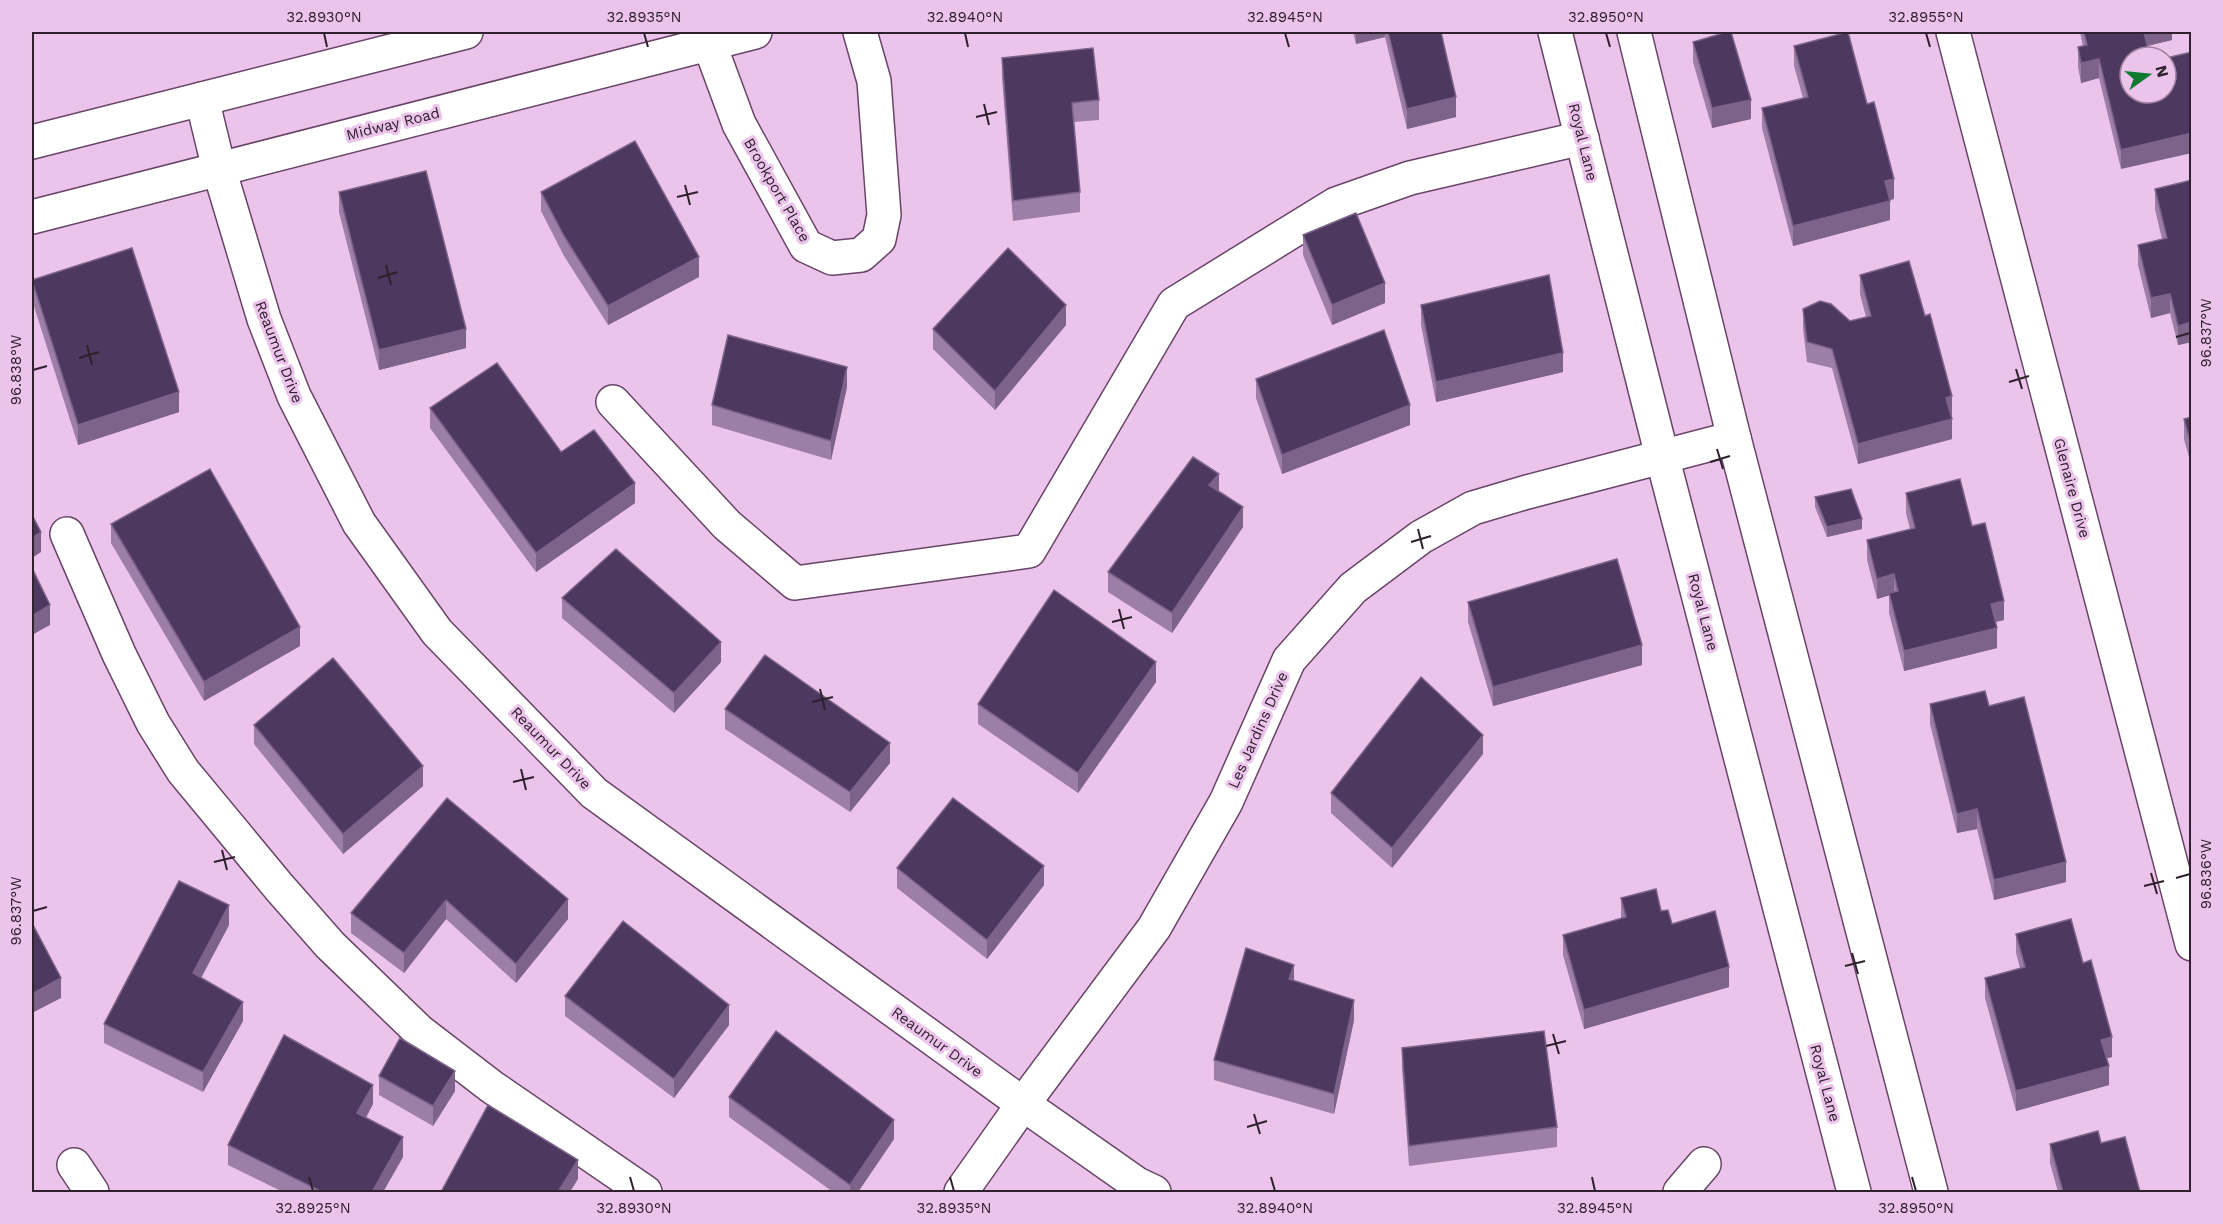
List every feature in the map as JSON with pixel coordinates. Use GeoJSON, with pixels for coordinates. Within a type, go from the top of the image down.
{"type":"FeatureCollection","features":[{"type":"Feature","properties":{"kind":"street"},"geometry":{"type":"LineString","coordinates":[[32,142],[466,32]]}},
{"type":"Feature","properties":{"kind":"street","name":"Midway Road"},"geometry":{"type":"LineString","coordinates":[[32,217],[707,38],[755,32]]}},
{"type":"Feature","properties":{"kind":"street","name":"Brookport Place"},"geometry":{"type":"LineString","coordinates":[[707,38],[739,124],[806,246],[832,258],[861,255],[879,239],[884,215],[874,81],[860,32]]}},
{"type":"Feature","properties":{"kind":"street","name":"Royal Lane"},"geometry":{"type":"LineString","coordinates":[[1555,32],[1662,456],[1854,1192]]}},
{"type":"Feature","properties":{"kind":"street"},"geometry":{"type":"LineString","coordinates":[[1634,32],[1734,438],[1931,1192]]}},
{"type":"Feature","properties":{"kind":"street","name":"Glenaire Drive"},"geometry":{"type":"LineString","coordinates":[[1953,32],[2192,944]]}},
{"type":"Feature","properties":{"kind":"street","name":"Reaumur Drive"},"geometry":{"type":"LineString","coordinates":[[202,99],[219,169],[264,319],[294,396],[359,523],[437,632],[594,793],[1023,1104],[1137,1184],[1154,1192]]}},
{"type":"Feature","properties":{"kind":"street"},"geometry":{"type":"LineString","coordinates":[[613,402],[727,525],[795,583],[1029,551],[1174,304],[1336,204],[1410,177],[1582,138]]}},
{"type":"Feature","properties":{"kind":"street","name":"Les Jardins Drive"},"geometry":{"type":"LineString","coordinates":[[961,1192],[1023,1104],[1154,928],[1226,802],[1289,660],[1353,588],[1421,537],[1473,508],[1734,438]]}},
{"type":"Feature","properties":{"kind":"street"},"geometry":{"type":"LineString","coordinates":[[67,534],[119,654],[153,723],[183,771],[279,887],[330,945],[419,1031],[492,1087],[645,1192]]}},
{"type":"Feature","properties":{"kind":"street"},"geometry":{"type":"LineString","coordinates":[[1680,1192],[1704,1164]]}},
{"type":"Feature","properties":{"kind":"street"},"geometry":{"type":"LineString","coordinates":[[74,1165],[92,1192]]}},
{"type":"Feature","properties":{"kind":"building"},"geometry":{"type":"Polygon","coordinates":[[[1388,32],[1441,32],[1456,97],[1407,109],[1388,32]]]}},
{"type":"Feature","properties":{"kind":"building"},"geometry":{"type":"Polygon","coordinates":[[[1731,32],[1751,100],[1712,108],[1693,42],[1731,32]]]}},
{"type":"Feature","properties":{"kind":"building"},"geometry":{"type":"Polygon","coordinates":[[[1848,32],[1867,104],[1874,102],[1894,179],[1885,181],[1890,201],[1793,226],[1762,108],[1808,97],[1794,46],[1848,32]]]}},
{"type":"Feature","properties":{"kind":"building"},"geometry":{"type":"Polygon","coordinates":[[[2084,32],[2144,32],[2147,45],[2118,45],[2118,105],[2178,105],[2178,55],[2192,52],[2192,133],[2121,150],[2099,59],[2081,63],[2078,47],[2087,45],[2084,32]]]}},
{"type":"Feature","properties":{"kind":"building"},"geometry":{"type":"Polygon","coordinates":[[[1093,48],[1099,100],[1072,103],[1080,192],[1013,201],[1002,58],[1093,48]]]}},
{"type":"Feature","properties":{"kind":"building"},"geometry":{"type":"Polygon","coordinates":[[[635,141],[699,257],[608,306],[564,236],[541,192],[635,141]]]}},
{"type":"Feature","properties":{"kind":"building"},"geometry":{"type":"Polygon","coordinates":[[[426,171],[466,329],[379,350],[339,192],[426,171]]]}},
{"type":"Feature","properties":{"kind":"building"},"geometry":{"type":"Polygon","coordinates":[[[2192,180],[2192,322],[2178,326],[2170,294],[2151,298],[2138,245],[2167,238],[2155,189],[2192,180]]]}},
{"type":"Feature","properties":{"kind":"building"},"geometry":{"type":"Polygon","coordinates":[[[1356,213],[1385,283],[1332,305],[1303,235],[1356,213]]]}},
{"type":"Feature","properties":{"kind":"building"},"geometry":{"type":"Polygon","coordinates":[[[132,248],[179,392],[78,425],[32,280],[132,248]]]}},
{"type":"Feature","properties":{"kind":"building"},"geometry":{"type":"Polygon","coordinates":[[[1008,248],[1066,305],[995,391],[933,329],[1008,248]]]}},
{"type":"Feature","properties":{"kind":"building"},"geometry":{"type":"Polygon","coordinates":[[[1909,261],[1925,316],[1930,314],[1952,396],[1946,398],[1952,419],[1858,444],[1832,349],[1807,342],[1803,309],[1820,301],[1831,304],[1850,321],[1871,316],[1860,275],[1909,261]]]}},
{"type":"Feature","properties":{"kind":"building"},"geometry":{"type":"Polygon","coordinates":[[[1549,275],[1563,353],[1436,382],[1421,305],[1549,275]]]}},
{"type":"Feature","properties":{"kind":"building"},"geometry":{"type":"Polygon","coordinates":[[[1384,330],[1410,405],[1282,455],[1256,379],[1384,330]]]}},
{"type":"Feature","properties":{"kind":"building"},"geometry":{"type":"Polygon","coordinates":[[[728,335],[847,367],[831,441],[712,405],[728,335]]]}},
{"type":"Feature","properties":{"kind":"building"},"geometry":{"type":"Polygon","coordinates":[[[497,363],[561,452],[594,430],[635,483],[536,553],[430,408],[497,363]]]}},
{"type":"Feature","properties":{"kind":"building"},"geometry":{"type":"Polygon","coordinates":[[[2192,417],[2192,448],[2184,419],[2192,417]]]}},
{"type":"Feature","properties":{"kind":"building"},"geometry":{"type":"Polygon","coordinates":[[[1193,457],[1219,474],[1209,485],[1243,507],[1172,613],[1108,572],[1193,457]]]}},
{"type":"Feature","properties":{"kind":"building"},"geometry":{"type":"Polygon","coordinates":[[[210,469],[300,627],[204,682],[111,524],[210,469]]]}},
{"type":"Feature","properties":{"kind":"building"},"geometry":{"type":"Polygon","coordinates":[[[1960,479],[1972,526],[1985,523],[2004,601],[1991,604],[1997,628],[1904,651],[1889,593],[1898,591],[1894,574],[1877,579],[1867,540],[1915,528],[1906,493],[1960,479]]]}},
{"type":"Feature","properties":{"kind":"building"},"geometry":{"type":"Polygon","coordinates":[[[1851,489],[1862,519],[1827,527],[1815,497],[1851,489]]]}},
{"type":"Feature","properties":{"kind":"building"},"geometry":{"type":"Polygon","coordinates":[[[32,515],[41,532],[32,538],[32,515]]]}},
{"type":"Feature","properties":{"kind":"building"},"geometry":{"type":"Polygon","coordinates":[[[616,549],[721,642],[674,693],[562,598],[616,549]]]}},
{"type":"Feature","properties":{"kind":"building"},"geometry":{"type":"Polygon","coordinates":[[[1617,559],[1642,645],[1493,687],[1468,602],[1617,559]]]}},
{"type":"Feature","properties":{"kind":"building"},"geometry":{"type":"Polygon","coordinates":[[[32,568],[50,605],[32,616],[32,568]]]}},
{"type":"Feature","properties":{"kind":"building"},"geometry":{"type":"Polygon","coordinates":[[[1054,590],[1156,662],[1078,773],[978,704],[1054,590]]]}},
{"type":"Feature","properties":{"kind":"building"},"geometry":{"type":"Polygon","coordinates":[[[765,655],[890,743],[850,792],[725,709],[765,655]]]}},
{"type":"Feature","properties":{"kind":"building"},"geometry":{"type":"Polygon","coordinates":[[[333,658],[423,766],[343,834],[254,725],[333,658]]]}},
{"type":"Feature","properties":{"kind":"building"},"geometry":{"type":"Polygon","coordinates":[[[1421,677],[1483,735],[1392,848],[1331,793],[1421,677]]]}},
{"type":"Feature","properties":{"kind":"building"},"geometry":{"type":"Polygon","coordinates":[[[1985,691],[1989,706],[2024,697],[2066,862],[1994,880],[1977,809],[1957,814],[1930,704],[1985,691]]]}},
{"type":"Feature","properties":{"kind":"building"},"geometry":{"type":"Polygon","coordinates":[[[447,798],[568,899],[516,964],[446,900],[404,953],[351,913],[447,798]]]}},
{"type":"Feature","properties":{"kind":"building"},"geometry":{"type":"Polygon","coordinates":[[[953,798],[1044,866],[987,940],[897,868],[953,798]]]}},
{"type":"Feature","properties":{"kind":"building"},"geometry":{"type":"Polygon","coordinates":[[[179,881],[229,905],[193,973],[243,1002],[203,1072],[104,1024],[179,881]]]}},
{"type":"Feature","properties":{"kind":"building"},"geometry":{"type":"Polygon","coordinates":[[[1656,889],[1661,911],[1668,910],[1672,924],[1715,911],[1729,967],[1584,1010],[1563,935],[1626,917],[1621,898],[1656,889]]]}},
{"type":"Feature","properties":{"kind":"building"},"geometry":{"type":"Polygon","coordinates":[[[2071,919],[2083,963],[2091,960],[2112,1037],[2101,1040],[2109,1066],[2016,1091],[1985,978],[2025,967],[2016,934],[2071,919]]]}},
{"type":"Feature","properties":{"kind":"building"},"geometry":{"type":"Polygon","coordinates":[[[623,921],[729,1005],[674,1079],[565,996],[623,921]]]}},
{"type":"Feature","properties":{"kind":"building"},"geometry":{"type":"Polygon","coordinates":[[[32,923],[61,978],[32,994],[32,923]]]}},
{"type":"Feature","properties":{"kind":"building"},"geometry":{"type":"Polygon","coordinates":[[[1246,948],[1294,965],[1289,979],[1354,1000],[1334,1094],[1214,1060],[1246,948]]]}},
{"type":"Feature","properties":{"kind":"building"},"geometry":{"type":"Polygon","coordinates":[[[776,1031],[894,1120],[850,1185],[729,1097],[776,1031]]]}},
{"type":"Feature","properties":{"kind":"building"},"geometry":{"type":"Polygon","coordinates":[[[1544,1031],[1557,1127],[1409,1146],[1402,1048],[1544,1031]]]}},
{"type":"Feature","properties":{"kind":"building"},"geometry":{"type":"Polygon","coordinates":[[[284,1035],[373,1085],[357,1113],[403,1137],[372,1192],[322,1192],[228,1145],[284,1035]]]}},
{"type":"Feature","properties":{"kind":"building"},"geometry":{"type":"Polygon","coordinates":[[[400,1038],[455,1071],[433,1106],[379,1076],[400,1038]]]}},
{"type":"Feature","properties":{"kind":"building"},"geometry":{"type":"Polygon","coordinates":[[[488,1105],[578,1160],[558,1192],[441,1192],[488,1105]]]}},
{"type":"Feature","properties":{"kind":"building"},"geometry":{"type":"Polygon","coordinates":[[[2098,1131],[2101,1143],[2125,1137],[2140,1192],[2063,1192],[2050,1144],[2098,1131]]]}}]}
